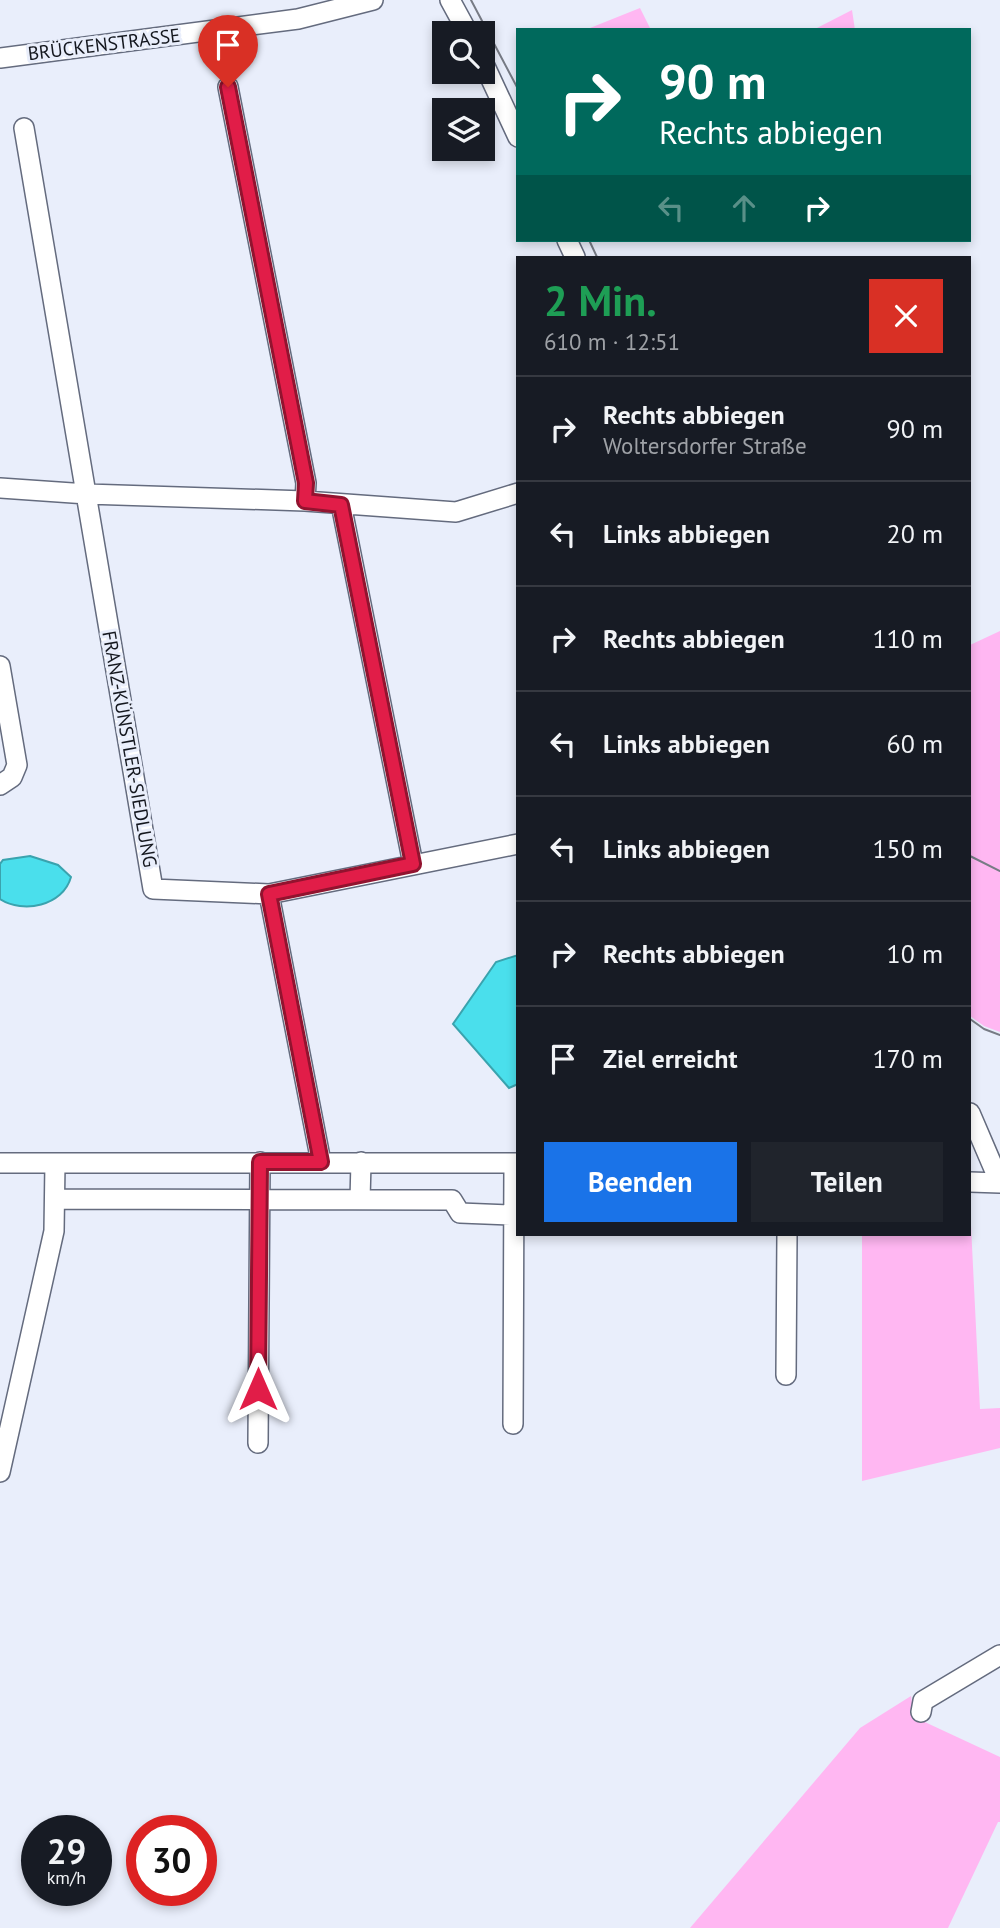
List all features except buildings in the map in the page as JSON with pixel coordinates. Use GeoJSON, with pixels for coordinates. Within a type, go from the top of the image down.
{"type":"FeatureCollection","features":[{"type":"Feature","properties":{"kind":"street","name":"BRÜCKENSTRASSE"},"geometry":{"type":"LineString","coordinates":[[0,58],[298,19],[373,0]]}},
{"type":"Feature","properties":{"kind":"street"},"geometry":{"type":"LineString","coordinates":[[455,2],[463,21]]}},
{"type":"Feature","properties":{"kind":"street"},"geometry":{"type":"LineString","coordinates":[[493,84],[516,133]]}},
{"type":"Feature","properties":{"kind":"street"},"geometry":{"type":"LineString","coordinates":[[228,87],[306,483],[305,501]]}},
{"type":"Feature","properties":{"kind":"street","name":"FRANZ-KÜNSTLER-SIEDLUNG"},"geometry":{"type":"LineString","coordinates":[[24,128],[153,889],[269,894],[516,844]]}},
{"type":"Feature","properties":{"kind":"street"},"geometry":{"type":"LineString","coordinates":[[0,488],[87,495],[305,501],[456,512],[516,494]]}},
{"type":"Feature","properties":{"kind":"street"},"geometry":{"type":"LineString","coordinates":[[341,505],[413,864]]}},
{"type":"Feature","properties":{"kind":"street"},"geometry":{"type":"LineString","coordinates":[[0,666],[17,765],[12,777],[0,785]]}},
{"type":"Feature","properties":{"kind":"street"},"geometry":{"type":"LineString","coordinates":[[269,894],[321,1162]]}},
{"type":"Feature","properties":{"kind":"street"},"geometry":{"type":"LineString","coordinates":[[971,1114],[1000,1183],[971,1182]]}},
{"type":"Feature","properties":{"kind":"street"},"geometry":{"type":"LineString","coordinates":[[258,1443],[260,1162]]}},
{"type":"Feature","properties":{"kind":"street"},"geometry":{"type":"LineString","coordinates":[[360,1200],[361,1162]]}},
{"type":"Feature","properties":{"kind":"street"},"geometry":{"type":"LineString","coordinates":[[0,1163],[516,1163],[513,1424]]}},
{"type":"Feature","properties":{"kind":"street"},"geometry":{"type":"LineString","coordinates":[[0,1472],[54,1231],[55,1163]]}},
{"type":"Feature","properties":{"kind":"street"},"geometry":{"type":"LineString","coordinates":[[55,1199],[452,1200],[460,1213],[515,1205]]}},
{"type":"Feature","properties":{"kind":"street"},"geometry":{"type":"LineString","coordinates":[[786,1375],[787,1236]]}},
{"type":"Feature","properties":{"kind":"street"},"geometry":{"type":"LineString","coordinates":[[921,1712],[923,1700],[1000,1655]]}},
{"type":"Feature","properties":{"kind":"shaded area"},"geometry":{"type":"Polygon","coordinates":[[[640,8],[650,28],[590,28],[640,8]]]}},
{"type":"Feature","properties":{"kind":"shaded area"},"geometry":{"type":"Polygon","coordinates":[[[852,10],[855,28],[817,28],[852,10]]]}},
{"type":"Feature","properties":{"kind":"shaded area"},"geometry":{"type":"Polygon","coordinates":[[[1000,631],[1000,1032],[984,1026],[971,1017],[971,645],[1000,631]]]}},
{"type":"Feature","properties":{"kind":"shaded area"},"geometry":{"type":"Polygon","coordinates":[[[971,1225],[980,1409],[1000,1408],[1000,1448],[862,1481],[862,1236],[971,1236],[971,1225]]]}},
{"type":"Feature","properties":{"kind":"shaded area"},"geometry":{"type":"Polygon","coordinates":[[[911,1696],[914,1717],[1000,1757],[1000,1822],[948,1928],[690,1928],[860,1728],[911,1696]]]}},
{"type":"Feature","properties":{"kind":"water"},"geometry":{"type":"Polygon","coordinates":[[[30,856],[58,865],[71,877],[67,887],[51,901],[30,906],[9,904],[0,899],[0,864],[3,860],[30,856]]]}},
{"type":"Feature","properties":{"kind":"water"},"geometry":{"type":"Polygon","coordinates":[[[516,956],[516,1085],[509,1088],[453,1024],[496,962],[516,956]]]}},
{"type":"Feature","properties":{"kind":"tram line"},"geometry":{"type":"LineString","coordinates":[[471,0],[516,85]]}},
{"type":"Feature","properties":{"kind":"tram line"},"geometry":{"type":"LineString","coordinates":[[590,242],[597,256]]}},
{"type":"Feature","properties":{"kind":"tram line"},"geometry":{"type":"LineString","coordinates":[[971,856],[1000,871]]}},
{"type":"Feature","properties":{"kind":"tram line"},"geometry":{"type":"LineString","coordinates":[[971,1020],[984,1029],[1000,1035]]}},
{"type":"Feature","properties":{"kind":"route"},"geometry":{"type":"LineString","coordinates":[[228,87],[306,483],[305,501],[341,505],[413,864],[269,894],[321,1162],[260,1162],[258,1389]]}}]}
